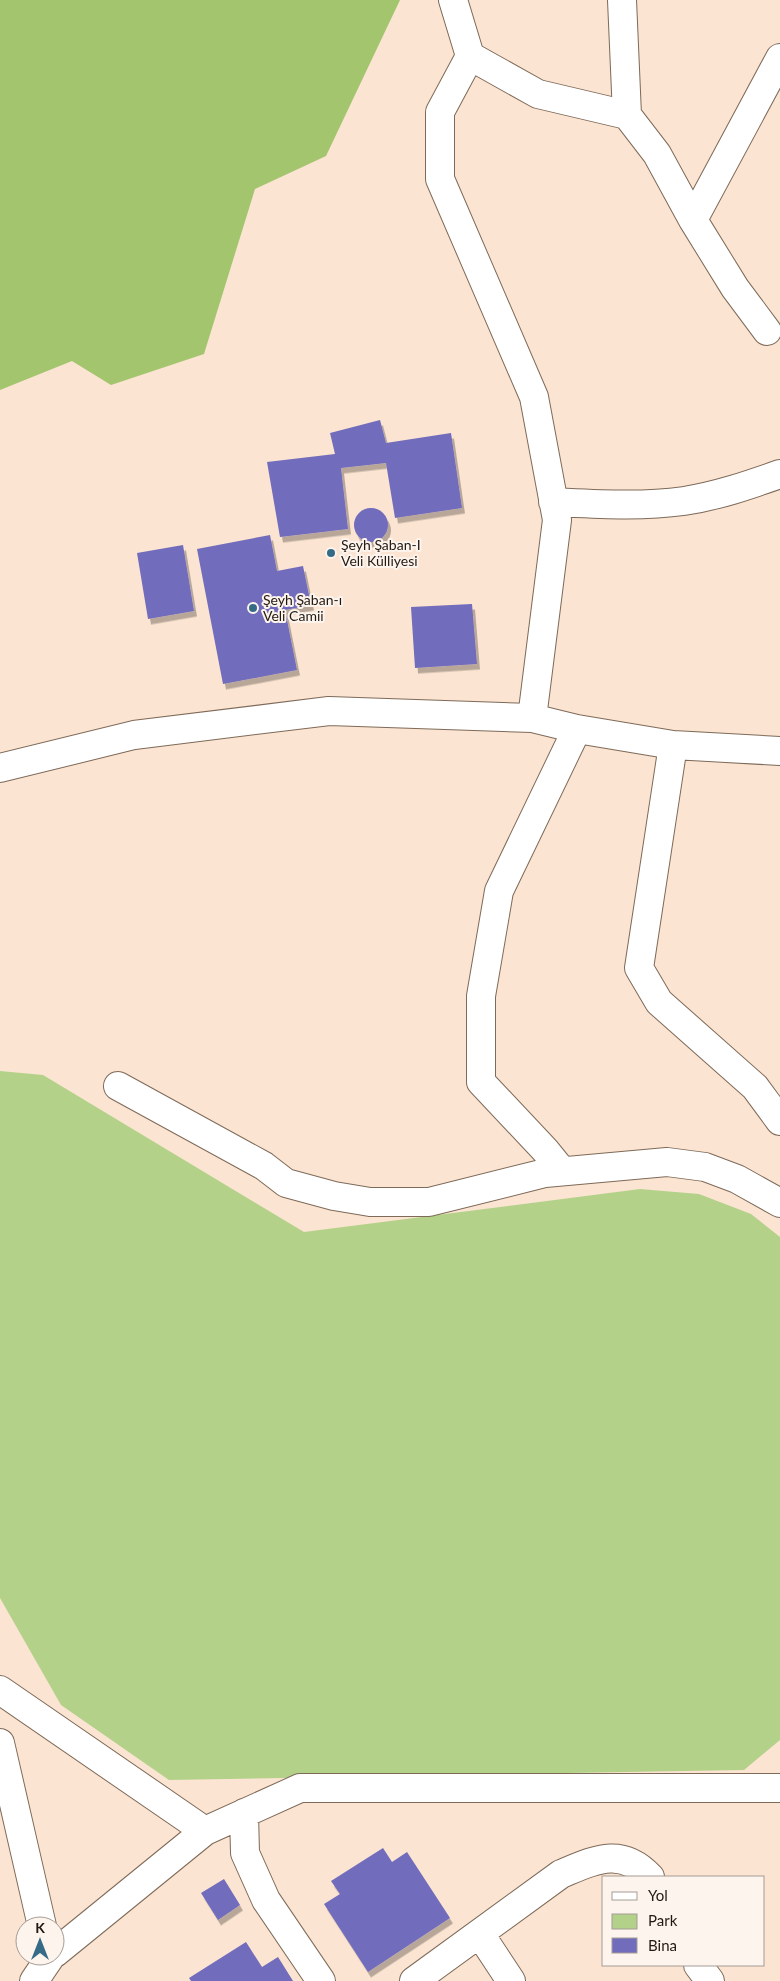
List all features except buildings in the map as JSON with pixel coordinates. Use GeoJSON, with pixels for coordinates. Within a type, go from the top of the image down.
{"type":"FeatureCollection","features":[{"type":"Feature","properties":{"kind":"street"},"geometry":{"type":"LineString","coordinates":[[453,0],[470,56],[538,94],[627,115]]}},
{"type":"Feature","properties":{"kind":"street"},"geometry":{"type":"LineString","coordinates":[[622,0],[627,115],[657,154],[693,220],[735,288],[767,331]]}},
{"type":"Feature","properties":{"kind":"street"},"geometry":{"type":"LineString","coordinates":[[470,56],[440,112],[440,179],[534,397],[557,520],[532,718]]}},
{"type":"Feature","properties":{"kind":"street"},"geometry":{"type":"LineString","coordinates":[[693,220],[780,58]]}},
{"type":"Feature","properties":{"kind":"street"},"geometry":{"type":"LineString","coordinates":[[553,502],[621,505],[684,501],[740,488],[780,474]]}},
{"type":"Feature","properties":{"kind":"street"},"geometry":{"type":"LineString","coordinates":[[0,768],[134,735],[329,712],[532,718],[577,729],[673,745],[780,751]]}},
{"type":"Feature","properties":{"kind":"street"},"geometry":{"type":"LineString","coordinates":[[562,1171],[545,1150],[481,1082],[481,996],[499,891],[577,729]]}},
{"type":"Feature","properties":{"kind":"street"},"geometry":{"type":"LineString","coordinates":[[673,745],[639,968],[659,1002],[755,1087],[780,1121]]}},
{"type":"Feature","properties":{"kind":"street"},"geometry":{"type":"LineString","coordinates":[[118,1086],[264,1166],[286,1183],[334,1196],[370,1202],[429,1202],[545,1172],[667,1162],[705,1167],[737,1179],[780,1203]]}},
{"type":"Feature","properties":{"kind":"street"},"geometry":{"type":"LineString","coordinates":[[0,1690],[205,1831]]}},
{"type":"Feature","properties":{"kind":"street"},"geometry":{"type":"LineString","coordinates":[[0,1743],[40,1916]]}},
{"type":"Feature","properties":{"kind":"street"},"geometry":{"type":"LineString","coordinates":[[65,1945],[205,1831],[300,1788],[780,1788]]}},
{"type":"Feature","properties":{"kind":"street"},"geometry":{"type":"LineString","coordinates":[[244,1813],[245,1853],[266,1900],[321,1981]]}},
{"type":"Feature","properties":{"kind":"street"},"geometry":{"type":"LineString","coordinates":[[414,1981],[561,1874],[587,1863],[615,1857],[635,1863],[649,1876]]}},
{"type":"Feature","properties":{"kind":"street"},"geometry":{"type":"LineString","coordinates":[[480,1934],[510,1981]]}},
{"type":"Feature","properties":{"kind":"street"},"geometry":{"type":"LineString","coordinates":[[34,1981],[44,1966]]}},
{"type":"Feature","properties":{"kind":"street"},"geometry":{"type":"LineString","coordinates":[[699,1966],[710,1981]]}},
{"type":"Feature","properties":{"kind":"green space"},"geometry":{"type":"Polygon","coordinates":[[[0,0],[400,0],[326,156],[255,189],[204,354],[111,385],[72,361],[0,390],[0,0]]]}},
{"type":"Feature","properties":{"kind":"green space"},"geometry":{"type":"Polygon","coordinates":[[[0,1071],[43,1075],[304,1232],[640,1189],[699,1194],[751,1214],[780,1237],[780,1740],[744,1770],[169,1780],[61,1705],[0,1598],[0,1071]]]}},
{"type":"Feature","properties":{"kind":"place","name":"Şeyh Şaban-I Veli Külliyesi"},"geometry":{"type":"Point","coordinates":[331,553]}},
{"type":"Feature","properties":{"kind":"place","name":"Şeyh Şaban-ı Veli Camii"},"geometry":{"type":"Point","coordinates":[253,608]}}]}
